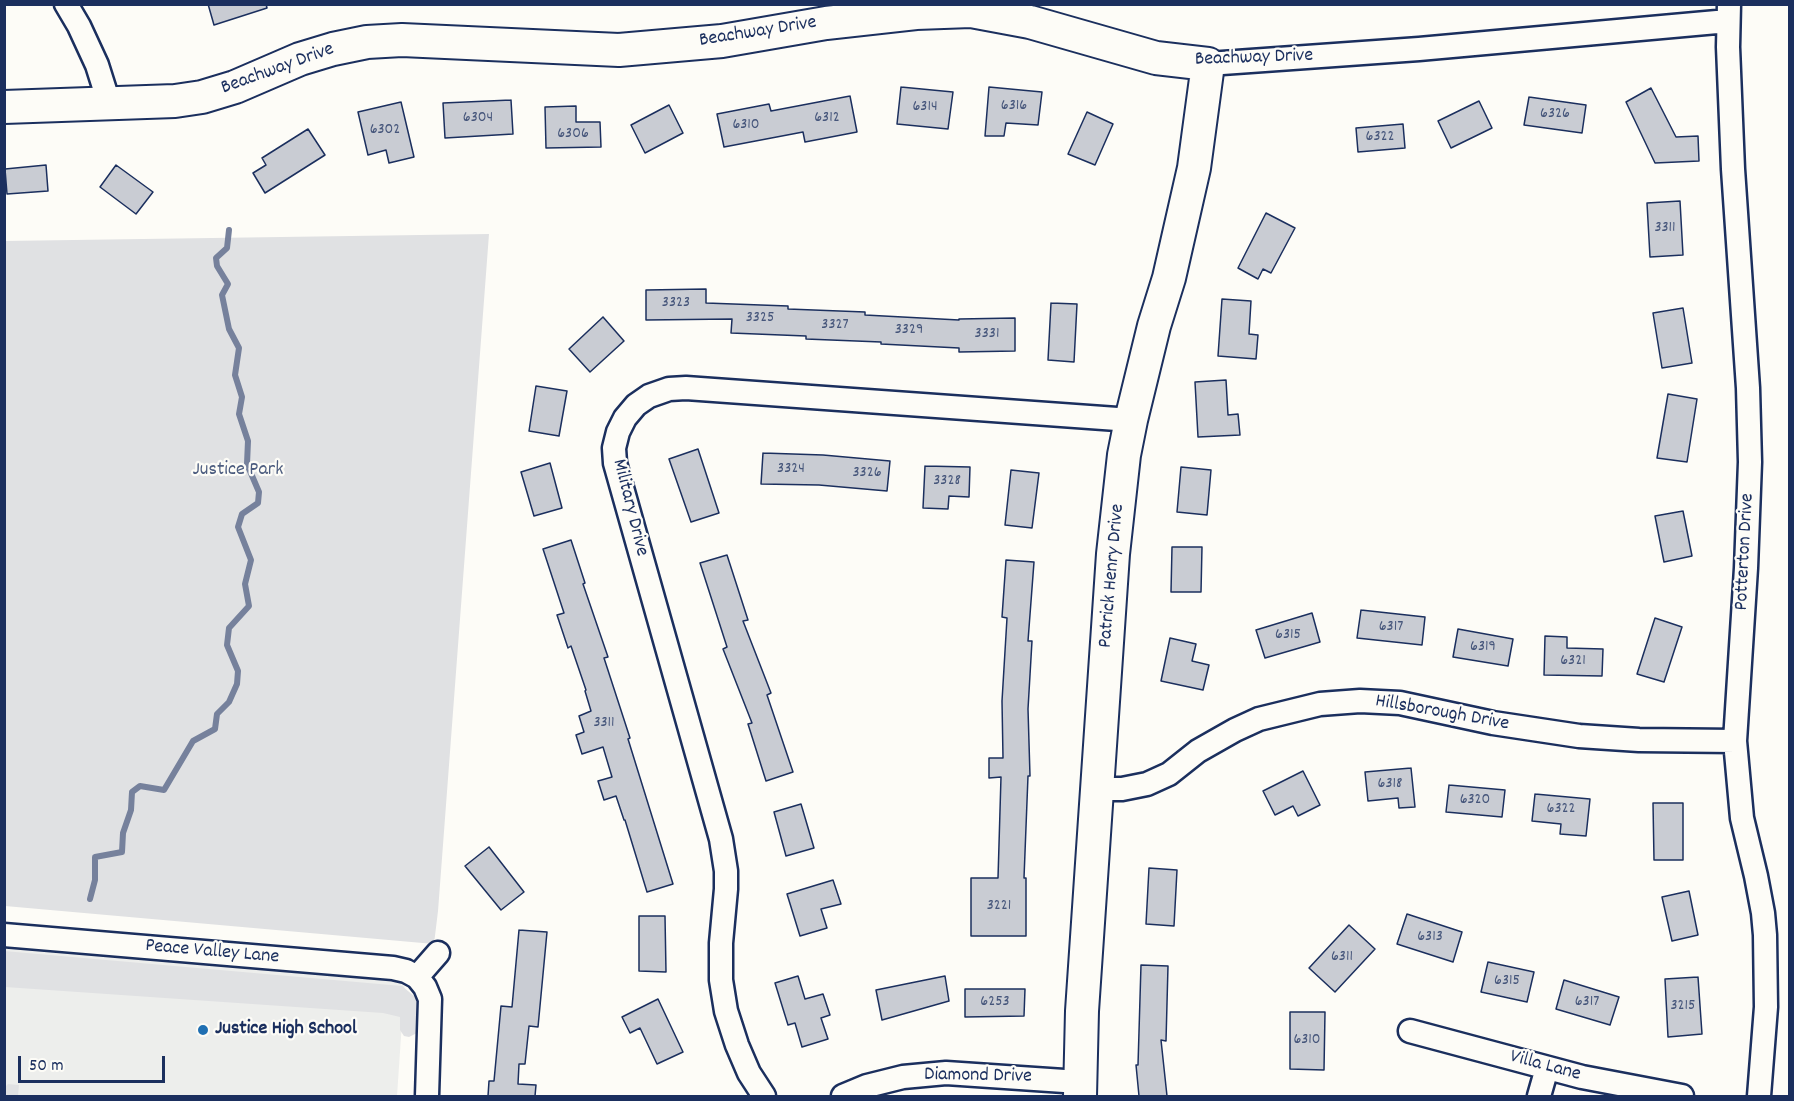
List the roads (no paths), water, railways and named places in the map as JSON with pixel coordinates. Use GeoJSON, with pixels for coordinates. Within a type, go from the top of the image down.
{"type":"FeatureCollection","features":[{"type":"Feature","properties":{"kind":"street"},"geometry":{"type":"LineString","coordinates":[[66,4],[97,65],[109,103]]}},
{"type":"Feature","properties":{"kind":"street","name":"Beachway Drive"},"geometry":{"type":"LineString","coordinates":[[4,107],[175,101],[202,97],[235,87],[300,59],[333,49],[367,42],[402,40],[619,50],[722,40],[826,23],[916,13],[971,11],[1030,22],[1156,58],[1208,64],[1419,49],[1729,13]]}},
{"type":"Feature","properties":{"kind":"street","name":"Potterton Drive"},"geometry":{"type":"LineString","coordinates":[[1729,13],[1728,48],[1733,158],[1748,388],[1750,462],[1735,741],[1742,818],[1756,876],[1765,935],[1766,1007],[1759,1096]]}},
{"type":"Feature","properties":{"kind":"street","name":"Patrick Henry Drive"},"geometry":{"type":"LineString","coordinates":[[1080,1089],[1082,1011],[1113,554],[1124,455],[1194,168],[1208,64]]}},
{"type":"Feature","properties":{"kind":"street","name":"Military Drive"},"geometry":{"type":"LineString","coordinates":[[764,1096],[749,1073],[726,1011],[721,980],[721,943],[726,889],[721,839],[615,464],[614,448],[625,418],[636,405],[649,396],[669,389],[686,388],[1131,420]]}},
{"type":"Feature","properties":{"kind":"street","name":"Hillsborough Drive"},"geometry":{"type":"LineString","coordinates":[[1098,789],[1122,789],[1147,784],[1169,774],[1198,751],[1234,730],[1259,719],[1320,704],[1360,701],[1400,703],[1493,723],[1579,736],[1638,740],[1735,741]]}},
{"type":"Feature","properties":{"kind":"street","name":"Peace Valley Lane"},"geometry":{"type":"LineString","coordinates":[[4,935],[393,968],[417,977]]}},
{"type":"Feature","properties":{"kind":"street"},"geometry":{"type":"LineString","coordinates":[[427,1096],[430,999],[425,987],[417,977],[438,953]]}},
{"type":"Feature","properties":{"kind":"street","name":"Villa Lane"},"geometry":{"type":"LineString","coordinates":[[1410,1031],[1616,1085],[1682,1096]]}},
{"type":"Feature","properties":{"kind":"street"},"geometry":{"type":"LineString","coordinates":[[1539,1096],[1547,1068]]}},
{"type":"Feature","properties":{"kind":"street","name":"Diamond Drive"},"geometry":{"type":"LineString","coordinates":[[843,1096],[867,1086],[903,1077],[946,1073],[1080,1089]]}},
{"type":"Feature","properties":{"kind":"waterway"},"geometry":{"type":"LineString","coordinates":[[90,899],[95,880],[95,857],[122,852],[123,833],[131,810],[132,792],[140,786],[164,790],[193,741],[215,729],[217,714],[229,702],[237,684],[238,671],[227,645],[229,628],[249,606],[245,584],[251,560],[238,527],[242,514],[258,503],[259,492],[247,464],[248,441],[239,414],[242,397],[235,375],[239,348],[229,329],[222,295],[228,284],[217,266],[216,258],[227,248],[229,230]]}},
{"type":"Feature","properties":{"kind":"place","name":"Justice High School"},"geometry":{"type":"Point","coordinates":[203,1030]}},
{"type":"Feature","properties":{"kind":"park label","name":"Justice Park"},"geometry":{"type":"Point","coordinates":[238,471]}}]}
